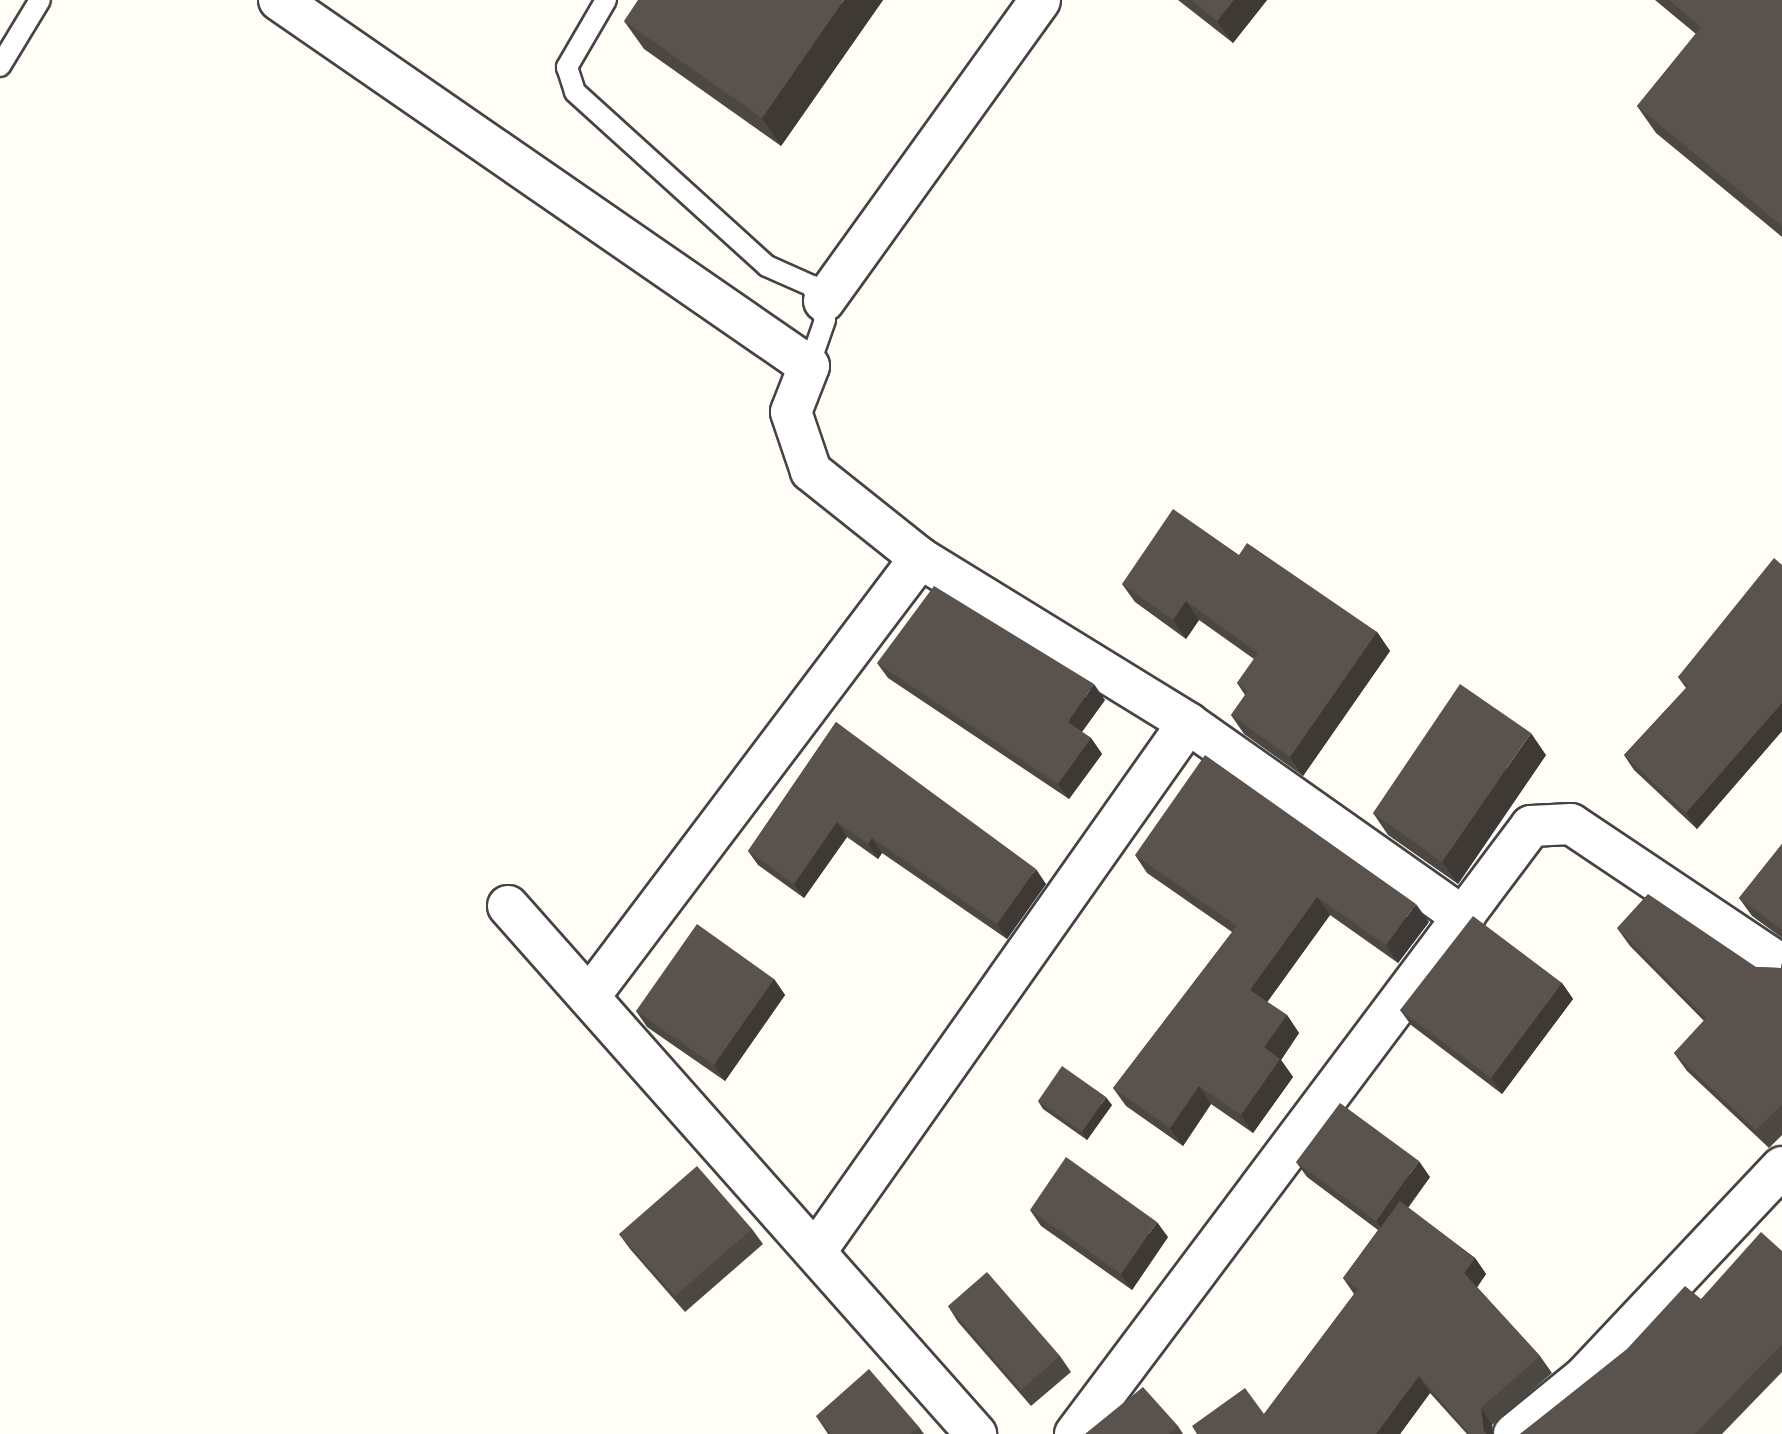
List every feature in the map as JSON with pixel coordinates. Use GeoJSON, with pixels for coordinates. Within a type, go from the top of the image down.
{"type":"FeatureCollection","features":[{"type":"Feature","properties":{"kind":"street"},"geometry":{"type":"LineString","coordinates":[[279,0],[808,366],[791,412],[811,472],[920,558],[1188,723],[1464,918]]}},
{"type":"Feature","properties":{"kind":"street"},"geometry":{"type":"LineString","coordinates":[[824,300],[1040,0]]}},
{"type":"Feature","properties":{"kind":"street"},"geometry":{"type":"LineString","coordinates":[[589,997],[920,558]]}},
{"type":"Feature","properties":{"kind":"street"},"geometry":{"type":"LineString","coordinates":[[816,1251],[1188,723]]}},
{"type":"Feature","properties":{"kind":"street"},"geometry":{"type":"LineString","coordinates":[[1075,1434],[1531,826],[1556,820],[1782,965]]}},
{"type":"Feature","properties":{"kind":"street"},"geometry":{"type":"LineString","coordinates":[[508,906],[976,1434]]}},
{"type":"Feature","properties":{"kind":"street"},"geometry":{"type":"LineString","coordinates":[[1514,1434],[1585,1376],[1782,1168]]}},
{"type":"Feature","properties":{"kind":"lane"},"geometry":{"type":"LineString","coordinates":[[0,66],[40,0]]}},
{"type":"Feature","properties":{"kind":"lane"},"geometry":{"type":"LineString","coordinates":[[606,0],[566,66],[575,92],[767,266],[824,300],[808,366]]}},
{"type":"Feature","properties":{"kind":"building"},"geometry":{"type":"Polygon","coordinates":[[[638,0],[844,0],[762,118],[624,21],[638,0]]]}},
{"type":"Feature","properties":{"kind":"building"},"geometry":{"type":"Polygon","coordinates":[[[1191,0],[1234,0],[1217,21],[1191,0]]]}},
{"type":"Feature","properties":{"kind":"building"},"geometry":{"type":"Polygon","coordinates":[[[1669,0],[1782,0],[1782,226],[1637,106],[1701,27],[1669,0]]]}},
{"type":"Feature","properties":{"kind":"building"},"geometry":{"type":"Polygon","coordinates":[[[1173,509],[1239,555],[1247,543],[1377,632],[1290,757],[1231,715],[1248,691],[1237,683],[1258,653],[1186,601],[1173,620],[1122,584],[1173,509]]]}},
{"type":"Feature","properties":{"kind":"building"},"geometry":{"type":"Polygon","coordinates":[[[1774,558],[1782,565],[1782,703],[1686,813],[1624,755],[1688,686],[1678,677],[1774,558]]]}},
{"type":"Feature","properties":{"kind":"building"},"geometry":{"type":"Polygon","coordinates":[[[934,586],[1094,684],[1068,722],[1091,738],[1058,784],[877,663],[934,586]]]}},
{"type":"Feature","properties":{"kind":"building"},"geometry":{"type":"Polygon","coordinates":[[[1460,684],[1531,733],[1442,862],[1373,813],[1460,684]]]}},
{"type":"Feature","properties":{"kind":"building"},"geometry":{"type":"Polygon","coordinates":[[[836,722],[1036,869],[997,924],[872,838],[868,844],[837,822],[794,884],[748,851],[836,722]]]}},
{"type":"Feature","properties":{"kind":"building"},"geometry":{"type":"Polygon","coordinates":[[[1205,755],[1416,904],[1386,945],[1317,897],[1250,990],[1287,1015],[1264,1047],[1280,1059],[1241,1115],[1199,1086],[1170,1128],[1113,1088],[1237,926],[1135,855],[1205,755]]]}},
{"type":"Feature","properties":{"kind":"building"},"geometry":{"type":"Polygon","coordinates":[[[1782,844],[1782,930],[1739,898],[1782,844]]]}},
{"type":"Feature","properties":{"kind":"building"},"geometry":{"type":"Polygon","coordinates":[[[1648,894],[1756,967],[1781,968],[1782,963],[1782,1104],[1756,1130],[1674,1053],[1706,1018],[1617,928],[1648,894]]]}},
{"type":"Feature","properties":{"kind":"building"},"geometry":{"type":"Polygon","coordinates":[[[1473,916],[1562,983],[1491,1078],[1400,1010],[1473,916]]]}},
{"type":"Feature","properties":{"kind":"building"},"geometry":{"type":"Polygon","coordinates":[[[697,924],[774,979],[714,1065],[636,1011],[697,924]]]}},
{"type":"Feature","properties":{"kind":"building"},"geometry":{"type":"Polygon","coordinates":[[[1062,1066],[1106,1097],[1082,1132],[1038,1101],[1062,1066]]]}},
{"type":"Feature","properties":{"kind":"building"},"geometry":{"type":"Polygon","coordinates":[[[1340,1103],[1419,1161],[1376,1221],[1296,1162],[1340,1103]]]}},
{"type":"Feature","properties":{"kind":"building"},"geometry":{"type":"Polygon","coordinates":[[[1066,1157],[1157,1222],[1121,1274],[1030,1210],[1066,1157]]]}},
{"type":"Feature","properties":{"kind":"building"},"geometry":{"type":"Polygon","coordinates":[[[697,1166],[752,1229],[675,1296],[619,1234],[697,1166]]]}},
{"type":"Feature","properties":{"kind":"building"},"geometry":{"type":"Polygon","coordinates":[[[1400,1201],[1475,1258],[1464,1273],[1540,1356],[1481,1408],[1487,1434],[1470,1434],[1419,1376],[1376,1434],[1197,1434],[1192,1426],[1245,1388],[1264,1414],[1358,1289],[1343,1278],[1400,1201]]]}},
{"type":"Feature","properties":{"kind":"building"},"geometry":{"type":"Polygon","coordinates":[[[1761,1232],[1782,1251],[1782,1344],[1695,1434],[1520,1434],[1627,1349],[1685,1286],[1701,1299],[1761,1232]]]}},
{"type":"Feature","properties":{"kind":"building"},"geometry":{"type":"Polygon","coordinates":[[[987,1272],[1060,1356],[1021,1390],[948,1306],[987,1272]]]}},
{"type":"Feature","properties":{"kind":"building"},"geometry":{"type":"Polygon","coordinates":[[[869,1369],[919,1427],[911,1434],[831,1434],[816,1416],[869,1369]]]}},
{"type":"Feature","properties":{"kind":"building"},"geometry":{"type":"Polygon","coordinates":[[[1143,1387],[1178,1426],[1169,1434],[1085,1434],[1143,1387]]]}}]}
